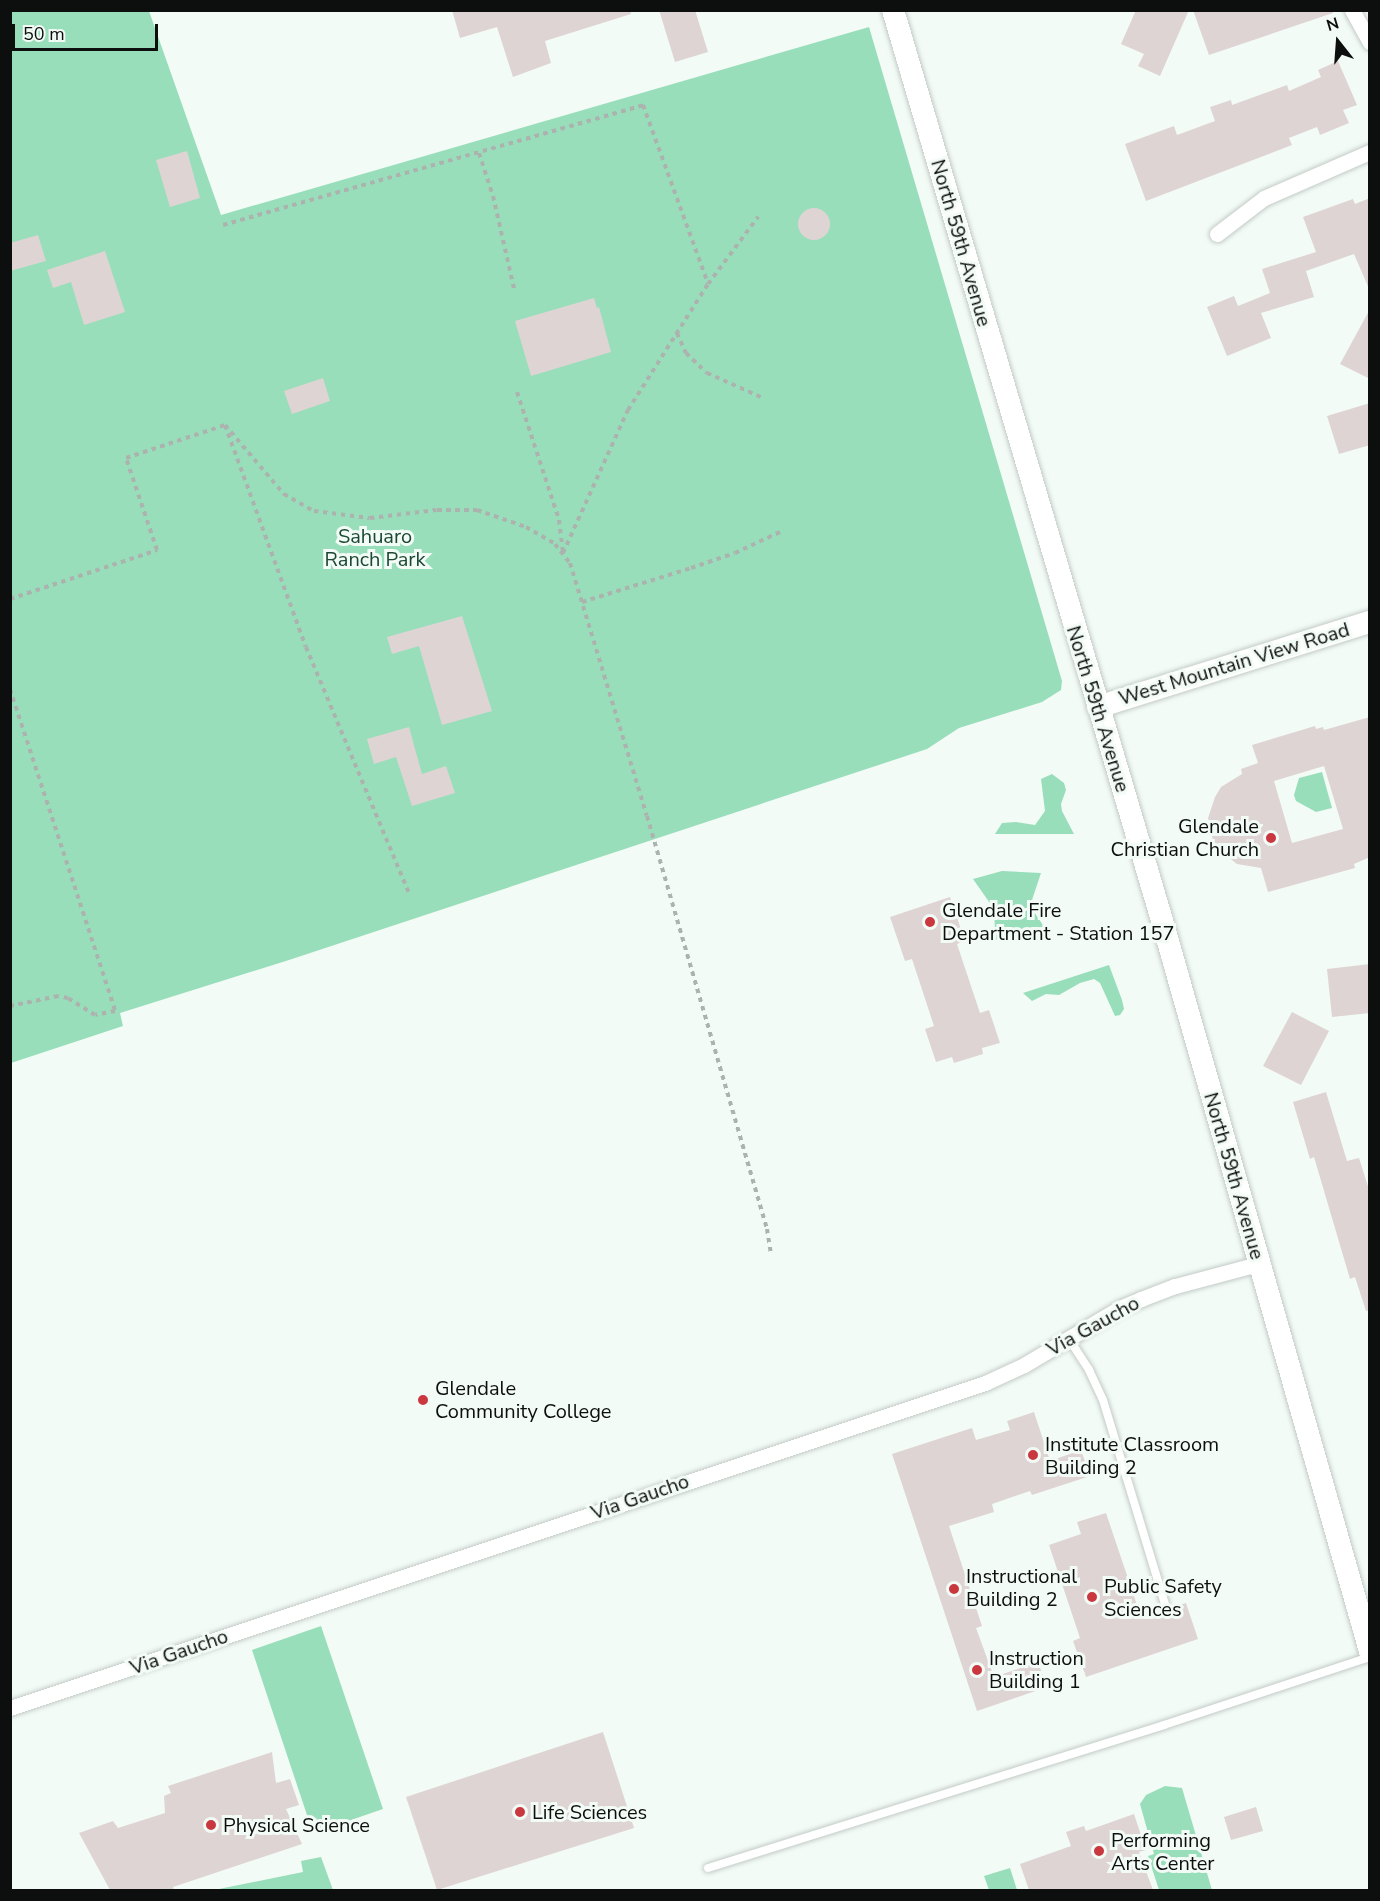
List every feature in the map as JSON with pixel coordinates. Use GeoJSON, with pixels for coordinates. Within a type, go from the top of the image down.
{"type":"FeatureCollection","features":[{"type":"Feature","properties":{"kind":"main road","name":"North 59th Avenue"},"geometry":{"type":"LineString","coordinates":[[893,10],[1172,958],[1370,1651]]}},
{"type":"Feature","properties":{"kind":"main road","name":"West Mountain View Road"},"geometry":{"type":"LineString","coordinates":[[1098,707],[1370,622]]}},
{"type":"Feature","properties":{"kind":"street"},"geometry":{"type":"LineString","coordinates":[[1352,10],[1370,42]]}},
{"type":"Feature","properties":{"kind":"street"},"geometry":{"type":"LineString","coordinates":[[1218,234],[1264,198],[1370,152]]}},
{"type":"Feature","properties":{"kind":"street","name":"Via Gaucho"},"geometry":{"type":"LineString","coordinates":[[10,1708],[985,1383],[1070,1339],[1120,1308],[1176,1286],[1258,1264]]}},
{"type":"Feature","properties":{"kind":"lane"},"geometry":{"type":"LineString","coordinates":[[1070,1339],[1089,1370],[1103,1400],[1165,1604]]}},
{"type":"Feature","properties":{"kind":"lane"},"geometry":{"type":"LineString","coordinates":[[708,1868],[1164,1725],[1370,1657]]}},
{"type":"Feature","properties":{"kind":"path"},"geometry":{"type":"LineString","coordinates":[[223,225],[363,183],[479,153],[643,105],[708,284]]}},
{"type":"Feature","properties":{"kind":"path"},"geometry":{"type":"LineString","coordinates":[[479,153],[493,196],[515,293]]}},
{"type":"Feature","properties":{"kind":"path"},"geometry":{"type":"LineString","coordinates":[[563,553],[628,410],[708,284],[758,217]]}},
{"type":"Feature","properties":{"kind":"path"},"geometry":{"type":"LineString","coordinates":[[676,332],[686,353],[707,373],[761,397]]}},
{"type":"Feature","properties":{"kind":"path"},"geometry":{"type":"LineString","coordinates":[[517,392],[559,520],[563,553]]}},
{"type":"Feature","properties":{"kind":"path"},"geometry":{"type":"LineString","coordinates":[[225,425],[284,494],[314,511],[370,518],[437,510],[477,510],[526,527],[555,544],[570,563],[650,825],[767,1229],[771,1254]]}},
{"type":"Feature","properties":{"kind":"path"},"geometry":{"type":"LineString","coordinates":[[10,599],[157,550],[126,458],[225,425]]}},
{"type":"Feature","properties":{"kind":"path"},"geometry":{"type":"LineString","coordinates":[[225,425],[306,647],[409,892]]}},
{"type":"Feature","properties":{"kind":"path"},"geometry":{"type":"LineString","coordinates":[[582,602],[714,561],[784,530]]}},
{"type":"Feature","properties":{"kind":"path"},"geometry":{"type":"LineString","coordinates":[[10,689],[115,1011],[94,1015],[68,998],[57,996],[10,1006]]}},
{"type":"Feature","properties":{"kind":"green space","name":"Sahuaro Ranch Park"},"geometry":{"type":"Polygon","coordinates":[[[10,11],[149,11],[221,215],[869,27],[1062,681],[1061,690],[1042,702],[959,728],[927,749],[289,960],[120,1013],[123,1026],[11,1063],[10,11]]]}},
{"type":"Feature","properties":{"kind":"green space"},"geometry":{"type":"Polygon","coordinates":[[[1322,772],[1332,808],[1316,812],[1296,801],[1294,795],[1299,778],[1322,772]]]}},
{"type":"Feature","properties":{"kind":"green space"},"geometry":{"type":"Polygon","coordinates":[[[1052,774],[1064,783],[1066,790],[1061,804],[1062,811],[1074,834],[995,834],[1002,823],[1016,822],[1035,825],[1045,811],[1041,779],[1052,774]]]}},
{"type":"Feature","properties":{"kind":"green space"},"geometry":{"type":"Polygon","coordinates":[[[1002,871],[1041,873],[1030,906],[1049,934],[990,940],[995,930],[994,909],[973,879],[1002,871]]]}},
{"type":"Feature","properties":{"kind":"green space"},"geometry":{"type":"Polygon","coordinates":[[[1109,965],[1124,1009],[1120,1015],[1115,1016],[1100,983],[1094,979],[1080,983],[1059,995],[1046,994],[1032,1001],[1023,993],[1109,965]]]}},
{"type":"Feature","properties":{"kind":"green space"},"geometry":{"type":"Polygon","coordinates":[[[321,1626],[383,1809],[313,1833],[252,1650],[321,1626]]]}},
{"type":"Feature","properties":{"kind":"green space"},"geometry":{"type":"Polygon","coordinates":[[[1165,1786],[1182,1788],[1212,1890],[1159,1890],[1148,1856],[1154,1854],[1140,1804],[1146,1795],[1165,1786]]]}},
{"type":"Feature","properties":{"kind":"green space"},"geometry":{"type":"Polygon","coordinates":[[[321,1857],[333,1890],[214,1890],[303,1872],[301,1861],[321,1857]]]}},
{"type":"Feature","properties":{"kind":"green space"},"geometry":{"type":"Polygon","coordinates":[[[1010,1868],[1017,1890],[989,1890],[984,1876],[1010,1868]]]}},
{"type":"Feature","properties":{"kind":"building"},"geometry":{"type":"Polygon","coordinates":[[[452,10],[630,10],[631,14],[545,41],[551,63],[513,77],[497,27],[460,38],[452,10]]]}},
{"type":"Feature","properties":{"kind":"building"},"geometry":{"type":"Polygon","coordinates":[[[659,10],[695,10],[708,52],[675,62],[659,10]]]}},
{"type":"Feature","properties":{"kind":"building"},"geometry":{"type":"Polygon","coordinates":[[[1136,10],[1189,10],[1160,76],[1138,66],[1144,54],[1121,44],[1136,10]]]}},
{"type":"Feature","properties":{"kind":"building"},"geometry":{"type":"Polygon","coordinates":[[[1193,10],[1332,10],[1333,13],[1209,55],[1193,10]]]}},
{"type":"Feature","properties":{"kind":"building"},"geometry":{"type":"Polygon","coordinates":[[[1338,61],[1357,105],[1343,110],[1349,123],[1320,135],[1317,127],[1289,138],[1292,145],[1146,201],[1125,144],[1174,126],[1177,135],[1215,121],[1210,107],[1231,100],[1232,105],[1287,85],[1289,91],[1321,77],[1318,70],[1338,61]]]}},
{"type":"Feature","properties":{"kind":"building"},"geometry":{"type":"Polygon","coordinates":[[[187,151],[200,198],[170,207],[156,160],[187,151]]]}},
{"type":"Feature","properties":{"kind":"building"},"geometry":{"type":"Polygon","coordinates":[[[1370,198],[1370,291],[1354,254],[1306,271],[1314,297],[1261,313],[1271,338],[1227,356],[1207,307],[1234,296],[1238,306],[1270,293],[1262,269],[1316,252],[1303,217],[1353,199],[1355,204],[1370,198]]]}},
{"type":"Feature","properties":{"kind":"building"},"geometry":{"type":"Polygon","coordinates":[[[814,208],[826,212],[830,224],[826,236],[814,240],[802,236],[798,224],[802,212],[814,208]]]}},
{"type":"Feature","properties":{"kind":"building"},"geometry":{"type":"Polygon","coordinates":[[[38,235],[46,261],[10,271],[10,243],[38,235]]]}},
{"type":"Feature","properties":{"kind":"building"},"geometry":{"type":"Polygon","coordinates":[[[105,251],[125,312],[84,325],[71,282],[53,288],[47,270],[105,251]]]}},
{"type":"Feature","properties":{"kind":"building"},"geometry":{"type":"Polygon","coordinates":[[[594,298],[597,308],[599,307],[611,352],[531,376],[515,321],[594,298]]]}},
{"type":"Feature","properties":{"kind":"building"},"geometry":{"type":"Polygon","coordinates":[[[1370,309],[1370,379],[1340,364],[1370,309]]]}},
{"type":"Feature","properties":{"kind":"building"},"geometry":{"type":"Polygon","coordinates":[[[323,378],[330,401],[292,414],[284,391],[323,378]]]}},
{"type":"Feature","properties":{"kind":"building"},"geometry":{"type":"Polygon","coordinates":[[[1370,403],[1370,445],[1339,454],[1327,416],[1370,403]]]}},
{"type":"Feature","properties":{"kind":"building"},"geometry":{"type":"Polygon","coordinates":[[[462,616],[492,711],[442,725],[419,646],[392,654],[387,637],[462,616]]]}},
{"type":"Feature","properties":{"kind":"building"},"geometry":{"type":"Polygon","coordinates":[[[1370,717],[1370,857],[1354,864],[1355,868],[1268,892],[1261,868],[1237,864],[1219,850],[1213,841],[1208,818],[1215,797],[1221,787],[1242,774],[1241,769],[1258,763],[1252,745],[1315,726],[1316,729],[1323,727],[1324,730],[1370,717]],[[1324,766],[1274,781],[1292,843],[1343,829],[1324,766]]]}},
{"type":"Feature","properties":{"kind":"building"},"geometry":{"type":"Polygon","coordinates":[[[409,727],[422,774],[446,766],[455,793],[412,806],[396,757],[374,764],[367,739],[409,727]]]}},
{"type":"Feature","properties":{"kind":"building","name":"Glendale Fire Department - Station 157"},"geometry":{"type":"Polygon","coordinates":[[[950,897],[965,941],[957,944],[980,1013],[989,1010],[1000,1043],[982,1048],[983,1054],[954,1063],[952,1057],[936,1062],[925,1029],[934,1026],[912,959],[905,961],[890,917],[950,897]]]}},
{"type":"Feature","properties":{"kind":"building"},"geometry":{"type":"Polygon","coordinates":[[[1370,964],[1370,1013],[1332,1017],[1327,969],[1370,964]]]}},
{"type":"Feature","properties":{"kind":"building"},"geometry":{"type":"Polygon","coordinates":[[[1292,1012],[1329,1031],[1301,1085],[1263,1066],[1292,1012]]]}},
{"type":"Feature","properties":{"kind":"building"},"geometry":{"type":"Polygon","coordinates":[[[1326,1092],[1347,1161],[1359,1158],[1370,1193],[1370,1310],[1366,1311],[1355,1277],[1350,1279],[1314,1157],[1310,1159],[1293,1102],[1326,1092]]]}},
{"type":"Feature","properties":{"kind":"building"},"geometry":{"type":"Polygon","coordinates":[[[1034,1412],[1050,1461],[1081,1450],[1090,1476],[1032,1495],[1030,1491],[992,1504],[994,1512],[949,1526],[982,1626],[976,1628],[994,1677],[1038,1662],[1047,1687],[977,1711],[892,1454],[972,1428],[976,1440],[1010,1430],[1007,1421],[1034,1412]]]}},
{"type":"Feature","properties":{"kind":"building","name":"Public Safety Sciences"},"geometry":{"type":"Polygon","coordinates":[[[1106,1513],[1137,1605],[1142,1604],[1146,1616],[1186,1603],[1198,1639],[1086,1677],[1073,1641],[1080,1638],[1049,1545],[1081,1534],[1077,1522],[1106,1513]]]}},
{"type":"Feature","properties":{"kind":"building","name":"Life Sciences"},"geometry":{"type":"Polygon","coordinates":[[[603,1732],[634,1828],[437,1890],[406,1797],[603,1732]]]}},
{"type":"Feature","properties":{"kind":"building","name":"Physical Science"},"geometry":{"type":"Polygon","coordinates":[[[272,1752],[276,1783],[290,1779],[299,1805],[286,1809],[302,1844],[173,1887],[174,1890],[110,1890],[79,1833],[113,1821],[118,1828],[165,1813],[164,1796],[171,1793],[168,1786],[272,1752]]]}},
{"type":"Feature","properties":{"kind":"building"},"geometry":{"type":"Polygon","coordinates":[[[1256,1807],[1263,1831],[1231,1840],[1224,1817],[1256,1807]]]}},
{"type":"Feature","properties":{"kind":"building","name":"Performing Arts Center"},"geometry":{"type":"Polygon","coordinates":[[[1134,1814],[1146,1850],[1139,1852],[1153,1890],[1029,1890],[1020,1864],[1071,1846],[1066,1832],[1084,1826],[1086,1831],[1134,1814]]]}},
{"type":"Feature","properties":{"kind":"place","name":"Glendale Christian Church"},"geometry":{"type":"Point","coordinates":[1271,838]}},
{"type":"Feature","properties":{"kind":"place","name":"Glendale Fire Department - Station 157"},"geometry":{"type":"Point","coordinates":[930,922]}},
{"type":"Feature","properties":{"kind":"place","name":"Glendale Community College"},"geometry":{"type":"Point","coordinates":[423,1400]}},
{"type":"Feature","properties":{"kind":"place","name":"Institute Classroom Building 2"},"geometry":{"type":"Point","coordinates":[1033,1455]}},
{"type":"Feature","properties":{"kind":"place","name":"Instructional Building 2"},"geometry":{"type":"Point","coordinates":[954,1589]}},
{"type":"Feature","properties":{"kind":"place","name":"Public Safety Sciences"},"geometry":{"type":"Point","coordinates":[1092,1597]}},
{"type":"Feature","properties":{"kind":"place","name":"Instruction Building 1"},"geometry":{"type":"Point","coordinates":[977,1670]}},
{"type":"Feature","properties":{"kind":"place","name":"Life Sciences"},"geometry":{"type":"Point","coordinates":[520,1812]}},
{"type":"Feature","properties":{"kind":"place","name":"Physical Science"},"geometry":{"type":"Point","coordinates":[211,1825]}},
{"type":"Feature","properties":{"kind":"place","name":"Performing Arts Center"},"geometry":{"type":"Point","coordinates":[1099,1851]}}]}
